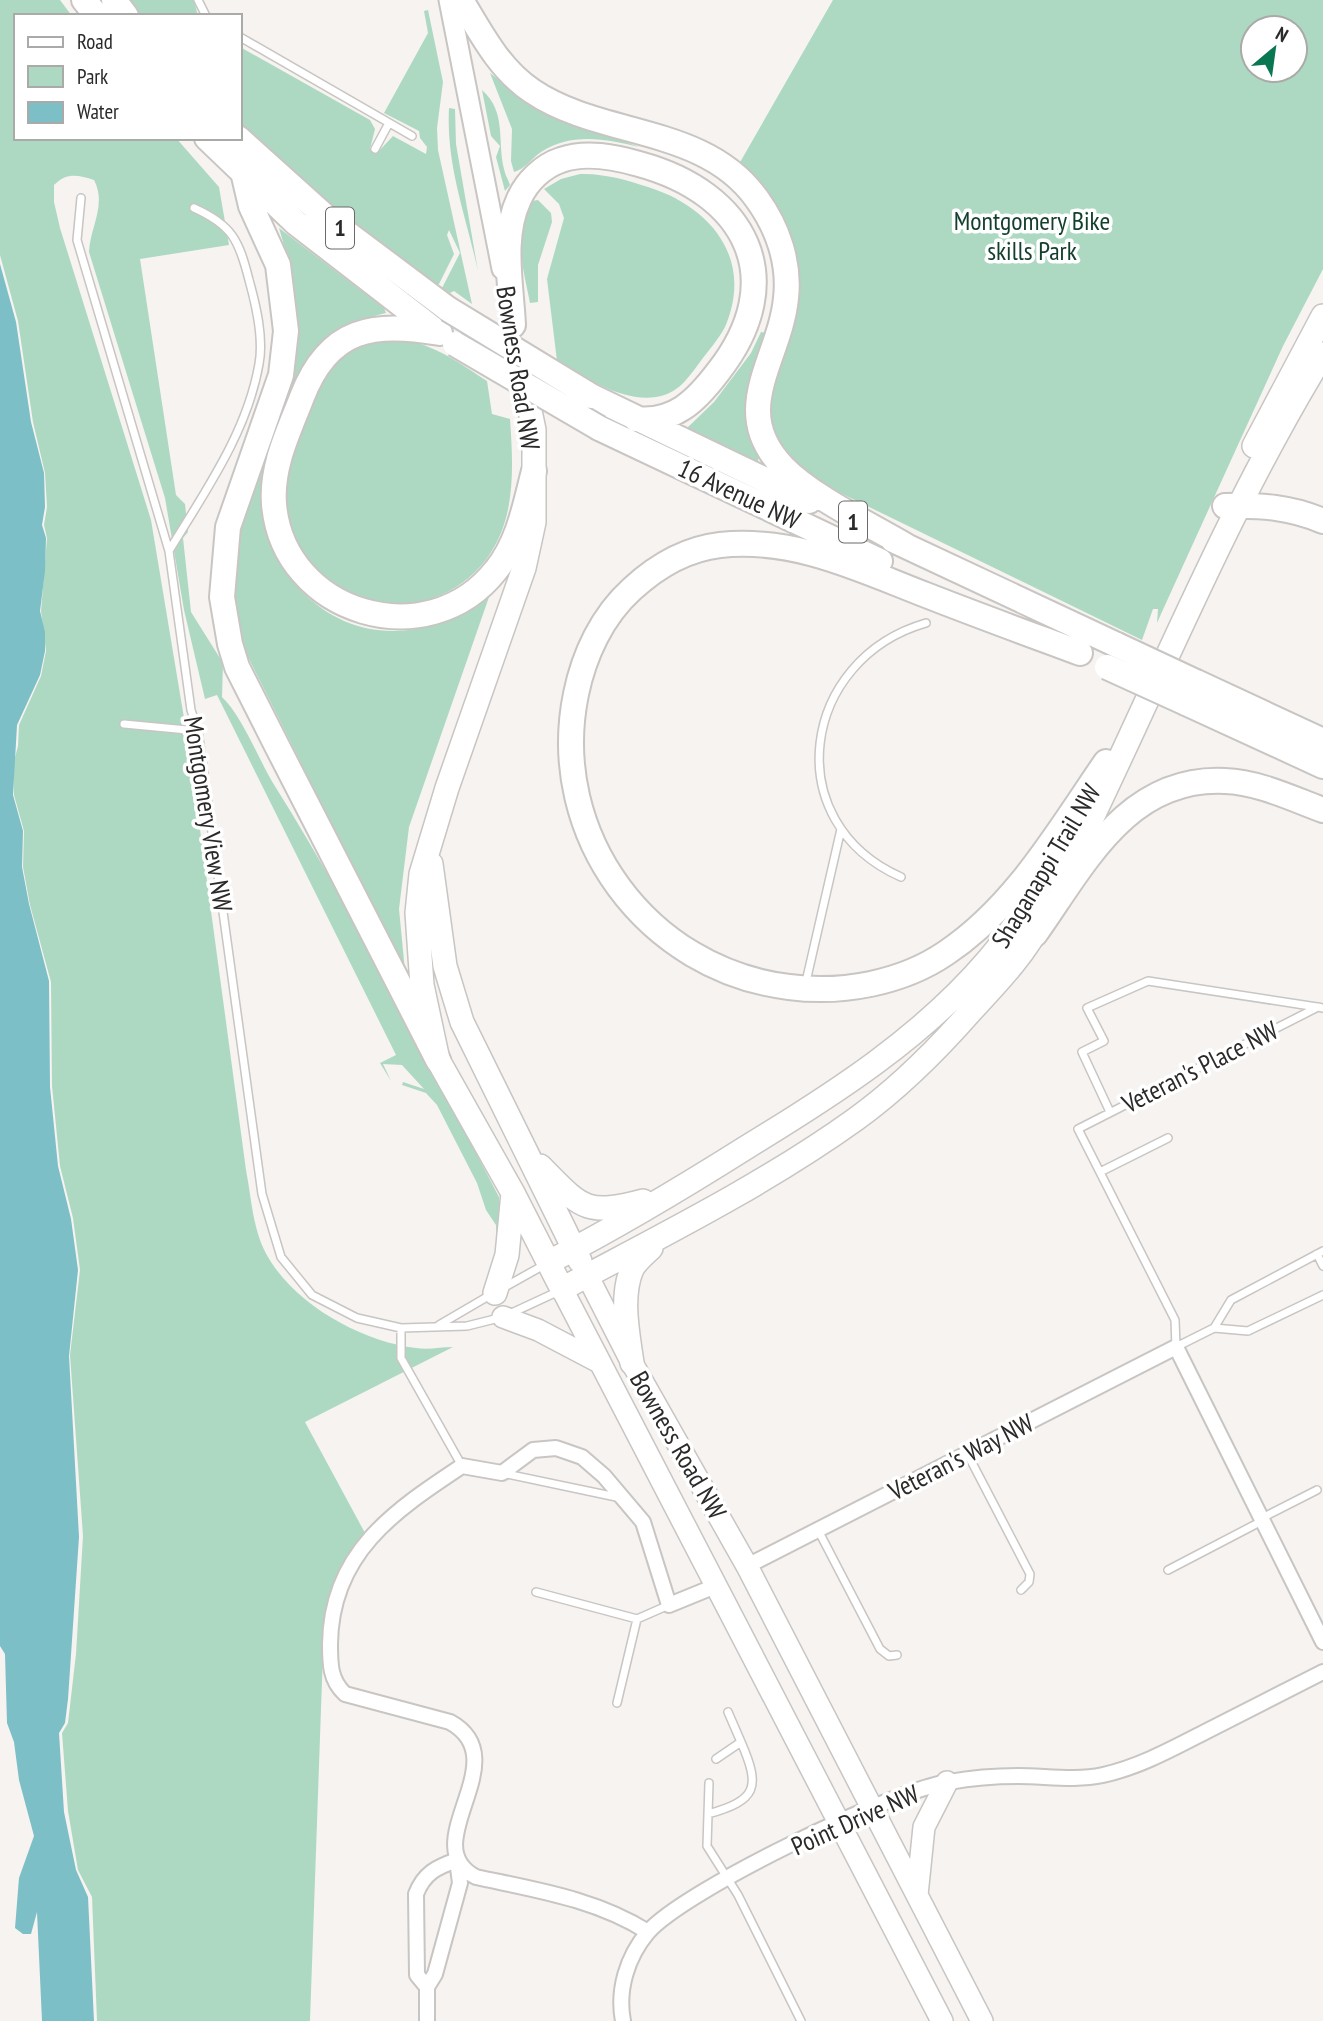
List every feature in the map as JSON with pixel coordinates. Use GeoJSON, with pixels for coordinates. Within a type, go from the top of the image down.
{"type":"FeatureCollection","features":[{"type":"Feature","properties":{"kind":"highway"},"geometry":{"type":"LineString","coordinates":[[84,0],[95,14]]}},
{"type":"Feature","properties":{"kind":"highway"},"geometry":{"type":"LineString","coordinates":[[461,0],[499,61],[532,91],[571,109],[702,154],[729,170],[754,195],[776,232],[786,279],[783,316],[758,391],[758,416],[765,439],[773,455],[790,474],[908,547]]}},
{"type":"Feature","properties":{"kind":"highway","name":"16 Avenue NW"},"geometry":{"type":"LineString","coordinates":[[209,140],[244,176],[323,245],[447,339],[599,428],[1080,653],[1112,656]]}},
{"type":"Feature","properties":{"kind":"highway","name":"16 Avenue NW"},"geometry":{"type":"LineString","coordinates":[[240,140],[345,233],[448,309],[591,396],[908,547],[1112,656],[1191,693],[1323,766]]}},
{"type":"Feature","properties":{"kind":"highway"},"geometry":{"type":"LineString","coordinates":[[513,325],[509,240],[512,220],[520,195],[545,167],[570,157],[604,157],[673,175],[707,193],[730,217],[749,252],[754,287],[749,315],[727,360],[691,402],[666,418],[636,419]]}},
{"type":"Feature","properties":{"kind":"highway"},"geometry":{"type":"LineString","coordinates":[[244,176],[251,206],[278,265],[286,331],[281,375],[228,527],[222,573],[227,632],[237,667],[438,1060]]}},
{"type":"Feature","properties":{"kind":"highway"},"geometry":{"type":"LineString","coordinates":[[447,339],[396,326],[371,329],[340,344],[313,372],[282,449],[274,485],[274,503],[282,539],[299,570],[326,595],[372,615],[406,617],[453,604],[483,584],[505,558],[518,528],[534,471]]}},
{"type":"Feature","properties":{"kind":"highway"},"geometry":{"type":"LineString","coordinates":[[1233,505],[1267,505],[1297,510],[1323,521]]}},
{"type":"Feature","properties":{"kind":"highway"},"geometry":{"type":"LineString","coordinates":[[1080,653],[865,570],[784,546],[754,543],[692,551],[646,575],[621,599],[604,622],[588,653],[573,709],[571,733],[575,786],[590,840],[604,868],[639,915],[680,949],[741,977],[804,989],[830,989],[891,979],[944,955],[987,921],[1014,892],[1106,762]]}},
{"type":"Feature","properties":{"kind":"highway","name":"16 Avenue NW"},"geometry":{"type":"LineString","coordinates":[[1191,693],[1319,739]]}},
{"type":"Feature","properties":{"kind":"highway"},"geometry":{"type":"LineString","coordinates":[[1035,934],[1098,844],[1127,814],[1158,792],[1179,785],[1227,780],[1261,788],[1323,810]]}},
{"type":"Feature","properties":{"kind":"main road","name":"Shaganappi Trail NW"},"geometry":{"type":"LineString","coordinates":[[562,1289],[665,1234],[810,1150],[858,1118],[912,1073],[1004,975],[1035,934],[1119,765],[1282,389],[1323,316]]}},
{"type":"Feature","properties":{"kind":"main road","name":"Bowness Road NW"},"geometry":{"type":"LineString","coordinates":[[513,325],[534,430],[534,522],[524,568],[447,788],[421,874],[417,913],[422,985],[438,1060],[513,1193],[597,1361],[718,1585],[942,2021]]}},
{"type":"Feature","properties":{"kind":"main road","name":"Shaganappi Trail NW"},"geometry":{"type":"LineString","coordinates":[[549,1262],[673,1194],[825,1099],[933,1018],[989,959],[1020,918],[1084,811],[1233,505],[1323,354]]}},
{"type":"Feature","properties":{"kind":"main road","name":"Bowness Road NW"},"geometry":{"type":"LineString","coordinates":[[429,850],[445,966],[462,1022],[632,1363],[747,1566],[982,2021]]}},
{"type":"Feature","properties":{"kind":"main road"},"geometry":{"type":"LineString","coordinates":[[528,1153],[577,1203],[589,1207],[610,1210],[673,1194]]}},
{"type":"Feature","properties":{"kind":"main road"},"geometry":{"type":"LineString","coordinates":[[495,1293],[507,1255],[513,1193]]}},
{"type":"Feature","properties":{"kind":"main road"},"geometry":{"type":"LineString","coordinates":[[632,1363],[626,1317],[628,1283],[633,1266],[665,1234]]}},
{"type":"Feature","properties":{"kind":"main road"},"geometry":{"type":"LineString","coordinates":[[503,1317],[538,1330],[597,1361]]}},
{"type":"Feature","properties":{"kind":"main road"},"geometry":{"type":"LineString","coordinates":[[917,1895],[924,1827],[947,1782]]}},
{"type":"Feature","properties":{"kind":"street","name":"Bowness Road NW"},"geometry":{"type":"LineString","coordinates":[[449,0],[513,325]]}},
{"type":"Feature","properties":{"kind":"street","name":"Veteran's Way NW"},"geometry":{"type":"LineString","coordinates":[[747,1566],[1175,1347]]}},
{"type":"Feature","properties":{"kind":"street"},"geometry":{"type":"LineString","coordinates":[[1175,1347],[1323,1642]]}},
{"type":"Feature","properties":{"kind":"street"},"geometry":{"type":"LineString","coordinates":[[427,2021],[427,1987],[435,1974],[460,1883],[455,1837],[475,1763],[472,1743],[467,1734],[450,1722],[345,1694],[331,1673],[330,1641],[333,1618],[344,1579],[366,1541],[398,1510],[462,1466],[502,1473],[533,1450],[556,1448],[582,1457],[643,1522],[669,1605],[718,1585]]}},
{"type":"Feature","properties":{"kind":"street","name":"Point Drive NW"},"geometry":{"type":"LineString","coordinates":[[623,2021],[621,1994],[625,1977],[638,1946],[648,1932],[670,1913],[725,1880],[840,1822],[870,1808],[947,1782],[1015,1776],[1078,1778],[1103,1775],[1148,1761],[1323,1672]]}},
{"type":"Feature","properties":{"kind":"street"},"geometry":{"type":"LineString","coordinates":[[457,1860],[476,1877],[585,1902],[616,1913],[648,1932]]}},
{"type":"Feature","properties":{"kind":"street"},"geometry":{"type":"LineString","coordinates":[[427,1987],[417,1975],[416,1894],[421,1882],[433,1869],[457,1860]]}},
{"type":"Feature","properties":{"kind":"lane"},"geometry":{"type":"LineString","coordinates":[[242,38],[412,136]]}},
{"type":"Feature","properties":{"kind":"lane"},"geometry":{"type":"LineString","coordinates":[[375,149],[389,123]]}},
{"type":"Feature","properties":{"kind":"lane","name":"Montgomery View NW"},"geometry":{"type":"LineString","coordinates":[[81,198],[77,240],[169,551],[191,710],[198,731],[262,1194],[281,1257],[312,1295],[357,1318],[401,1328],[467,1326],[503,1317],[562,1289]]}},
{"type":"Feature","properties":{"kind":"lane"},"geometry":{"type":"LineString","coordinates":[[169,551],[221,466],[246,411],[260,362],[257,307],[241,249],[219,219],[194,208]]}},
{"type":"Feature","properties":{"kind":"lane"},"geometry":{"type":"LineString","coordinates":[[901,877],[870,860],[841,829],[825,799],[819,769],[821,733],[837,687],[862,657],[893,634],[926,623]]}},
{"type":"Feature","properties":{"kind":"lane"},"geometry":{"type":"LineString","coordinates":[[124,724],[198,731]]}},
{"type":"Feature","properties":{"kind":"lane"},"geometry":{"type":"LineString","coordinates":[[804,989],[841,829]]}},
{"type":"Feature","properties":{"kind":"lane"},"geometry":{"type":"LineString","coordinates":[[1110,1112],[1082,1052],[1104,1041],[1087,1008],[1148,981],[1320,1007]]}},
{"type":"Feature","properties":{"kind":"lane","name":"Veteran's Place NW"},"geometry":{"type":"LineString","coordinates":[[1100,1172],[1078,1129],[1320,1007]]}},
{"type":"Feature","properties":{"kind":"lane"},"geometry":{"type":"LineString","coordinates":[[1168,1138],[1100,1172],[1175,1320],[1175,1347],[1214,1328],[1248,1331],[1323,1295]]}},
{"type":"Feature","properties":{"kind":"lane"},"geometry":{"type":"LineString","coordinates":[[1214,1328],[1231,1300],[1320,1252],[1323,1266]]}},
{"type":"Feature","properties":{"kind":"lane","name":"Montgomery View NW"},"geometry":{"type":"LineString","coordinates":[[439,1326],[549,1262]]}},
{"type":"Feature","properties":{"kind":"lane"},"geometry":{"type":"LineString","coordinates":[[401,1328],[401,1358],[462,1466]]}},
{"type":"Feature","properties":{"kind":"lane"},"geometry":{"type":"LineString","coordinates":[[967,1454],[1030,1574],[1029,1582],[1021,1590]]}},
{"type":"Feature","properties":{"kind":"lane"},"geometry":{"type":"LineString","coordinates":[[502,1473],[622,1498]]}},
{"type":"Feature","properties":{"kind":"lane"},"geometry":{"type":"LineString","coordinates":[[1168,1570],[1317,1489]]}},
{"type":"Feature","properties":{"kind":"lane"},"geometry":{"type":"LineString","coordinates":[[818,1530],[880,1649],[889,1656],[897,1655]]}},
{"type":"Feature","properties":{"kind":"lane"},"geometry":{"type":"LineString","coordinates":[[536,1592],[637,1619],[669,1605]]}},
{"type":"Feature","properties":{"kind":"lane"},"geometry":{"type":"LineString","coordinates":[[617,1703],[637,1619]]}},
{"type":"Feature","properties":{"kind":"lane"},"geometry":{"type":"LineString","coordinates":[[708,1814],[738,1805],[753,1787],[753,1770],[728,1712]]}},
{"type":"Feature","properties":{"kind":"lane"},"geometry":{"type":"LineString","coordinates":[[716,1759],[741,1742]]}},
{"type":"Feature","properties":{"kind":"lane"},"geometry":{"type":"LineString","coordinates":[[709,1783],[706,1846],[725,1880],[738,1895],[801,2021]]}},
{"type":"Feature","properties":{"kind":"green space"},"geometry":{"type":"Polygon","coordinates":[[[0,0],[60,0],[70,14],[14,14],[14,140],[178,140],[219,187],[229,245],[140,259],[176,495],[185,504],[188,532],[183,538],[191,612],[223,663],[222,697],[243,726],[362,936],[499,1197],[499,1247],[496,1225],[486,1210],[477,1183],[437,1105],[426,1093],[402,1085],[403,1082],[424,1089],[402,1065],[383,1064],[391,1081],[380,1063],[396,1055],[217,695],[205,699],[184,610],[165,498],[89,252],[98,207],[98,189],[94,180],[78,176],[63,178],[54,185],[54,202],[60,228],[151,520],[189,748],[246,1170],[258,1234],[267,1256],[282,1277],[300,1295],[344,1325],[393,1344],[421,1349],[453,1347],[305,1422],[365,1533],[340,1574],[324,1624],[310,2021],[97,2021],[92,1897],[78,1870],[68,1811],[62,1733],[68,1723],[76,1654],[83,1536],[70,1355],[80,1270],[73,1218],[60,1166],[52,1086],[51,982],[30,905],[23,867],[24,831],[14,795],[13,765],[18,746],[19,725],[41,676],[46,651],[41,611],[47,507],[45,473],[33,422],[18,321],[0,255],[0,0]]]}},
{"type":"Feature","properties":{"kind":"green space"},"geometry":{"type":"Polygon","coordinates":[[[126,0],[194,0],[198,14],[137,14],[126,0]]]}},
{"type":"Feature","properties":{"kind":"green space","name":"Montgomery Bike skills Park"},"geometry":{"type":"Polygon","coordinates":[[[833,0],[1323,0],[1323,269],[1283,346],[1157,623],[1158,609],[1153,609],[1142,640],[814,480],[784,453],[773,430],[770,406],[772,387],[795,321],[798,282],[767,192],[739,164],[833,0]]]}},
{"type":"Feature","properties":{"kind":"green space"},"geometry":{"type":"Polygon","coordinates":[[[428,10],[443,82],[437,128],[438,150],[472,304],[454,291],[450,293],[442,288],[460,253],[449,230],[447,235],[454,254],[436,285],[353,223],[242,125],[242,48],[370,120],[375,129],[370,149],[377,153],[393,136],[426,154],[427,147],[420,138],[419,131],[384,113],[428,33],[424,11],[428,10]]]}},
{"type":"Feature","properties":{"kind":"green space"},"geometry":{"type":"Polygon","coordinates":[[[490,73],[536,108],[639,147],[589,139],[564,142],[541,152],[514,172],[511,161],[512,129],[490,73]]]}},
{"type":"Feature","properties":{"kind":"green space"},"geometry":{"type":"Polygon","coordinates":[[[482,90],[490,99],[498,117],[504,171],[510,185],[505,191],[496,157],[500,146],[491,136],[482,90]]]}},
{"type":"Feature","properties":{"kind":"green space"},"geometry":{"type":"Polygon","coordinates":[[[449,108],[455,109],[456,144],[478,271],[454,171],[449,108]]]}},
{"type":"Feature","properties":{"kind":"green space"},"geometry":{"type":"Polygon","coordinates":[[[580,174],[623,180],[671,196],[708,222],[721,239],[730,259],[734,280],[733,303],[725,327],[687,379],[670,393],[643,398],[630,396],[592,381],[557,361],[547,279],[564,218],[559,204],[544,189],[561,179],[580,174]]]}},
{"type":"Feature","properties":{"kind":"green space"},"geometry":{"type":"Polygon","coordinates":[[[538,200],[551,213],[552,222],[538,265],[538,302],[530,303],[522,263],[522,225],[532,201],[538,200]]]}},
{"type":"Feature","properties":{"kind":"green space"},"geometry":{"type":"Polygon","coordinates":[[[279,228],[384,308],[386,313],[363,320],[330,337],[307,362],[280,417],[296,338],[297,315],[292,273],[279,228]]]}},
{"type":"Feature","properties":{"kind":"green space"},"geometry":{"type":"Polygon","coordinates":[[[761,332],[767,333],[752,380],[748,410],[749,425],[759,458],[757,463],[686,429],[714,402],[751,353],[761,332]]]}},
{"type":"Feature","properties":{"kind":"green space"},"geometry":{"type":"Polygon","coordinates":[[[392,339],[431,348],[454,359],[487,381],[492,414],[510,419],[512,452],[506,519],[493,549],[474,573],[451,590],[425,601],[397,604],[369,601],[342,592],[318,575],[297,547],[283,495],[291,453],[329,372],[348,354],[392,339]]]}},
{"type":"Feature","properties":{"kind":"green space"},"geometry":{"type":"Polygon","coordinates":[[[265,457],[261,488],[264,519],[273,549],[289,576],[309,598],[335,616],[364,627],[408,630],[442,620],[484,596],[489,597],[409,827],[399,909],[405,971],[244,649],[233,587],[236,542],[248,497],[265,457]]]}},
{"type":"Feature","properties":{"kind":"water"},"geometry":{"type":"Polygon","coordinates":[[[0,264],[16,322],[31,422],[44,473],[45,507],[42,525],[46,538],[40,611],[45,632],[45,651],[40,675],[17,725],[13,795],[23,831],[22,867],[29,904],[49,981],[50,1087],[58,1166],[71,1219],[78,1270],[69,1356],[79,1537],[68,1699],[65,1723],[59,1733],[64,1812],[76,1870],[88,1897],[94,2021],[42,2021],[37,1912],[31,1934],[23,1934],[15,1928],[19,1878],[34,1836],[19,1780],[14,1742],[7,1723],[5,1654],[0,1646],[0,264]]]}}]}
